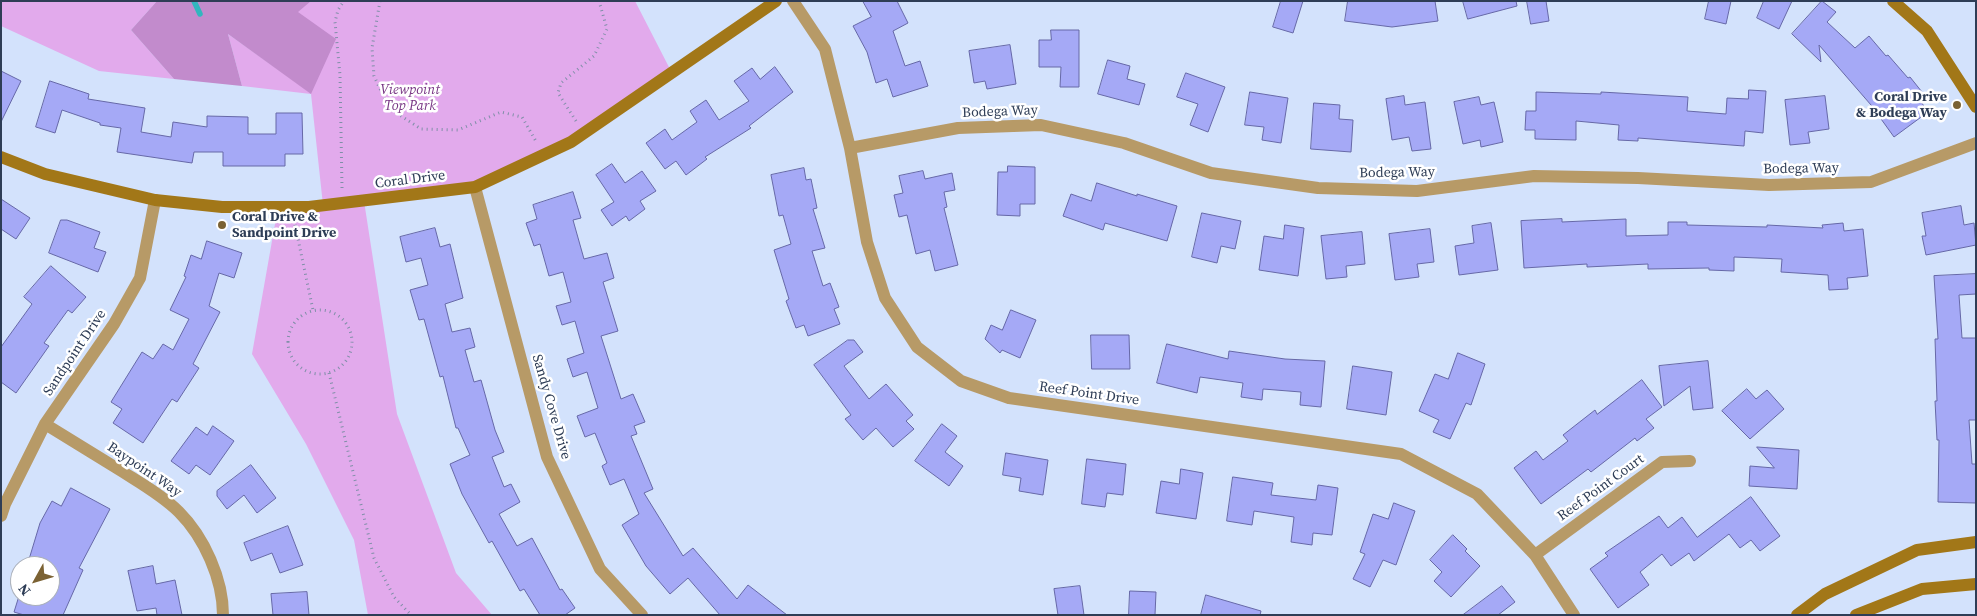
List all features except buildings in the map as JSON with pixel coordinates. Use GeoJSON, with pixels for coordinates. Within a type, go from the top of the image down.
{"type":"FeatureCollection","features":[{"type":"Feature","properties":{"kind":"street","name":"Coral Drive"},"geometry":{"type":"LineString","coordinates":[[1,157],[45,174],[155,200],[222,207],[292,207],[475,188],[571,142],[776,1]]}},
{"type":"Feature","properties":{"kind":"street","name":"Reef Point Drive"},"geometry":{"type":"LineString","coordinates":[[793,1],[825,49],[850,148],[868,242],[885,298],[917,347],[961,381],[1009,398],[1401,454],[1477,494],[1534,554],[1574,615]]}},
{"type":"Feature","properties":{"kind":"street"},"geometry":{"type":"LineString","coordinates":[[1893,1],[1927,31],[1976,107]]}},
{"type":"Feature","properties":{"kind":"street","name":"Bodega Way"},"geometry":{"type":"LineString","coordinates":[[850,148],[958,128],[1041,125],[1124,143],[1211,173],[1318,188],[1417,191],[1534,176],[1638,178],[1769,185],[1871,182],[1976,143]]}},
{"type":"Feature","properties":{"kind":"street","name":"Sandy Cove Drive"},"geometry":{"type":"LineString","coordinates":[[475,188],[547,456],[600,569],[642,615]]}},
{"type":"Feature","properties":{"kind":"street","name":"Sandpoint Drive"},"geometry":{"type":"LineString","coordinates":[[1,516],[5,504],[45,424],[114,324],[140,278],[155,200]]}},
{"type":"Feature","properties":{"kind":"street","name":"Baypoint Way"},"geometry":{"type":"LineString","coordinates":[[45,424],[158,494],[180,513],[201,541],[215,572],[223,604],[223,615]]}},
{"type":"Feature","properties":{"kind":"street","name":"Reef Point Court"},"geometry":{"type":"LineString","coordinates":[[1534,554],[1662,462],[1690,461]]}},
{"type":"Feature","properties":{"kind":"street"},"geometry":{"type":"LineString","coordinates":[[1797,615],[1825,594],[1917,550],[1976,542]]}},
{"type":"Feature","properties":{"kind":"street"},"geometry":{"type":"LineString","coordinates":[[1856,615],[1922,589],[1976,584]]}},
{"type":"Feature","properties":{"kind":"path"},"geometry":{"type":"LineString","coordinates":[[342,203],[340,75],[335,22],[338,10],[344,1]]}},
{"type":"Feature","properties":{"kind":"path"},"geometry":{"type":"LineString","coordinates":[[380,1],[372,48],[374,76],[389,108],[421,128],[458,130],[501,112],[522,117],[544,155]]}},
{"type":"Feature","properties":{"kind":"path"},"geometry":{"type":"LineString","coordinates":[[584,133],[558,93],[561,82],[594,56],[607,28],[599,1]]}},
{"type":"Feature","properties":{"kind":"path"},"geometry":{"type":"LineString","coordinates":[[292,207],[313,310]]}},
{"type":"Feature","properties":{"kind":"path"},"geometry":{"type":"LineString","coordinates":[[313,310],[324,310],[334,313],[343,319],[351,334],[352,350],[347,360],[339,368],[329,373],[309,372],[300,367],[293,359],[289,350],[290,330],[303,314],[313,310]]}},
{"type":"Feature","properties":{"kind":"path"},"geometry":{"type":"LineString","coordinates":[[329,373],[374,558],[394,597],[411,615]]}},
{"type":"Feature","properties":{"kind":"green space"},"geometry":{"type":"Polygon","coordinates":[[[1,1],[157,1],[131,30],[174,79],[99,71],[1,26],[1,1]]]}},
{"type":"Feature","properties":{"kind":"green space","name":"Viewpoint Top Park"},"geometry":{"type":"Polygon","coordinates":[[[296,1],[635,1],[672,73],[571,142],[475,187],[364,201],[397,414],[456,573],[492,615],[368,615],[354,540],[306,444],[252,354],[278,207],[323,205],[311,94],[242,86],[228,34],[311,93],[296,1]]]}},
{"type":"Feature","properties":{"kind":"shaded area"},"geometry":{"type":"Polygon","coordinates":[[[157,1],[311,1],[298,12],[336,39],[311,94],[228,34],[242,86],[174,79],[131,30],[157,1]]]}},
{"type":"Feature","properties":{"kind":"waterway"},"geometry":{"type":"LineString","coordinates":[[194,1],[200,14]]}},
{"type":"Feature","properties":{"kind":"place","name":"Coral Drive & Bodega Way"},"geometry":{"type":"Point","coordinates":[1957,105]}},
{"type":"Feature","properties":{"kind":"place","name":"Coral Drive & Sandpoint Drive"},"geometry":{"type":"Point","coordinates":[222,225]}}]}
